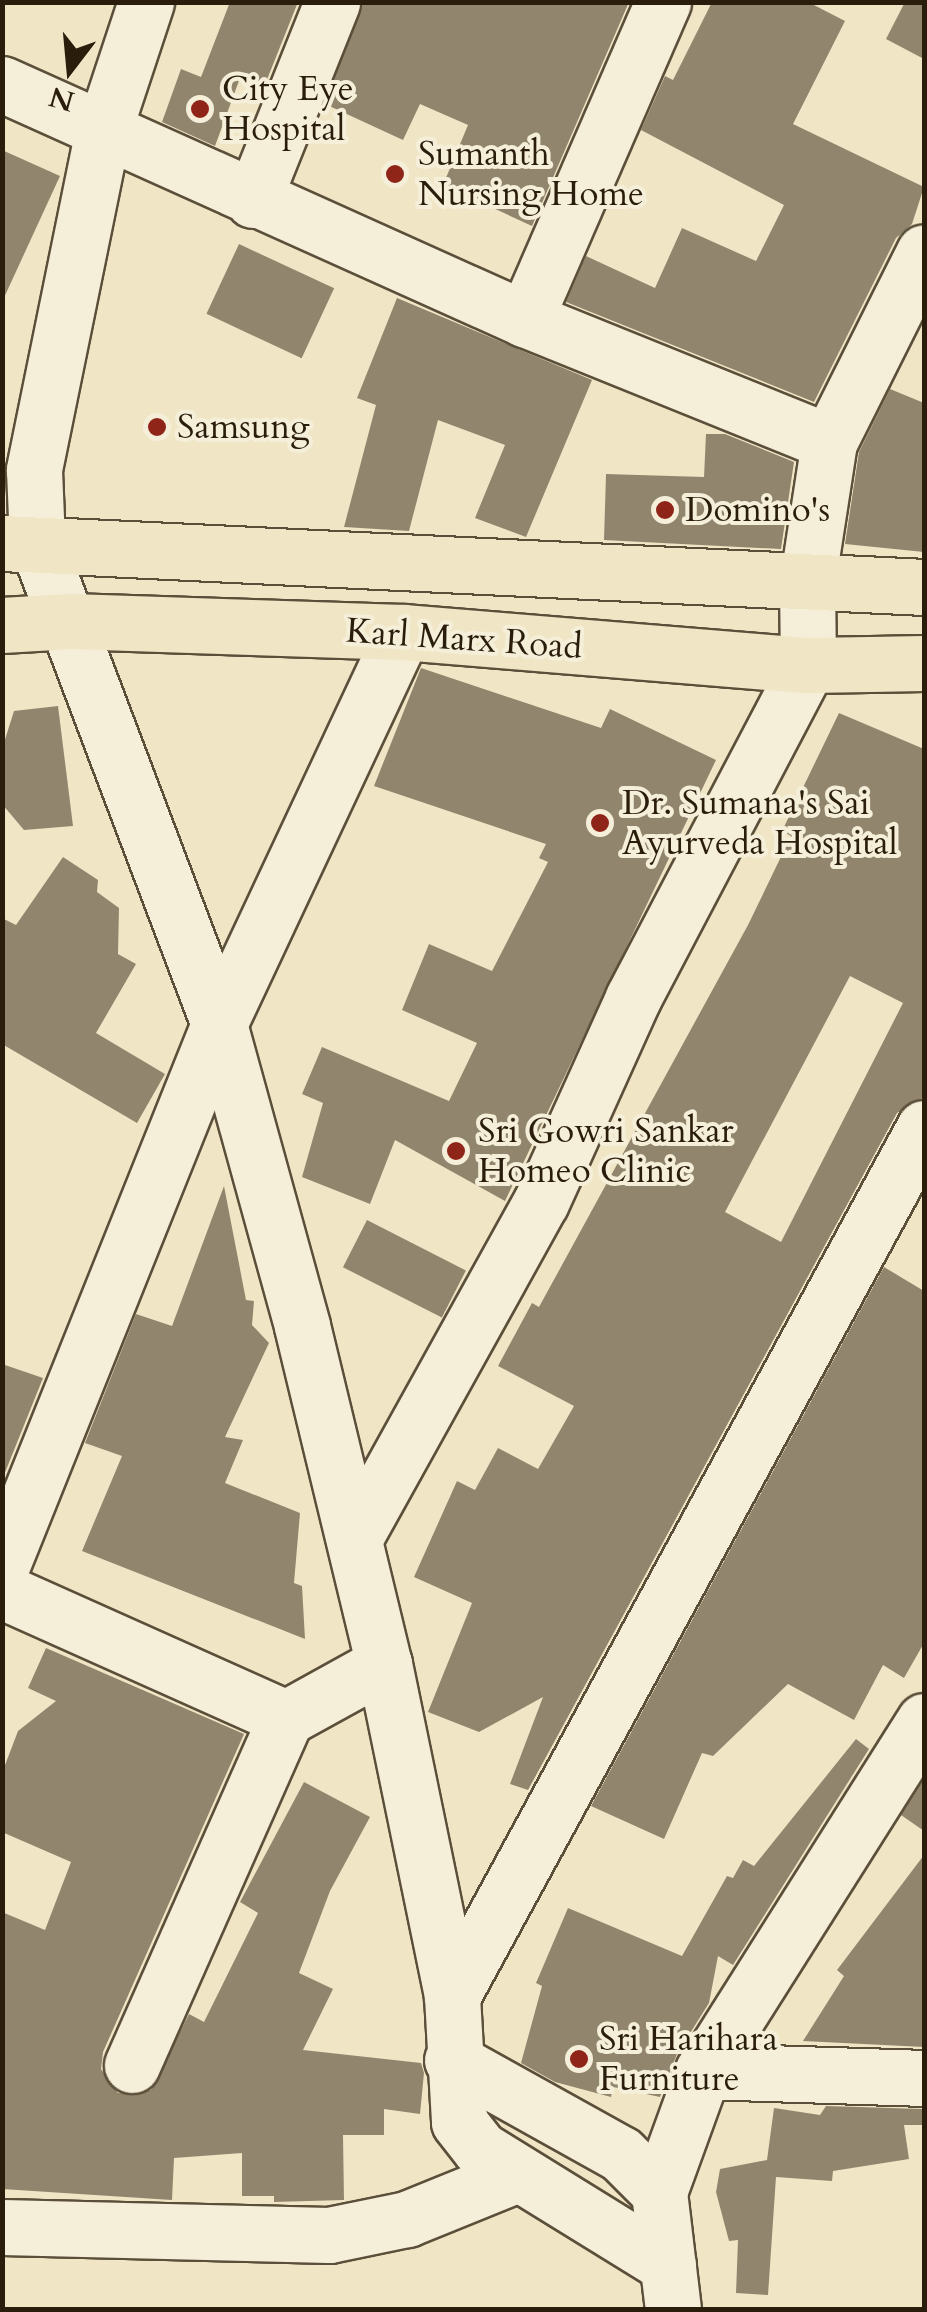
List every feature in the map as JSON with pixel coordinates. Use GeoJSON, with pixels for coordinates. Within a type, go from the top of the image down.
{"type":"FeatureCollection","features":[{"type":"Feature","properties":{"kind":"main road","name":"Karl Marx Road"},"geometry":{"type":"LineString","coordinates":[[20,543],[924,587]]}},
{"type":"Feature","properties":{"kind":"main road","name":"Karl Marx Road"},"geometry":{"type":"LineString","coordinates":[[2,624],[70,621],[403,632],[808,665],[924,663]]}},
{"type":"Feature","properties":{"kind":"street"},"geometry":{"type":"LineString","coordinates":[[146,2],[102,134],[20,543],[70,621],[219,1024],[384,1664],[452,1996],[452,2060],[459,2122],[480,2149],[671,2290]]}},
{"type":"Feature","properties":{"kind":"street"},"geometry":{"type":"LineString","coordinates":[[252,200],[332,2]]}},
{"type":"Feature","properties":{"kind":"street"},"geometry":{"type":"LineString","coordinates":[[525,319],[662,2]]}},
{"type":"Feature","properties":{"kind":"street"},"geometry":{"type":"LineString","coordinates":[[2,84],[102,134],[525,319],[830,442]]}},
{"type":"Feature","properties":{"kind":"street"},"geometry":{"type":"LineString","coordinates":[[354,1540],[541,1202],[634,998],[808,665],[807,584],[830,442],[924,252]]}},
{"type":"Feature","properties":{"kind":"street"},"geometry":{"type":"LineString","coordinates":[[2,1565],[219,1024],[403,632]]}},
{"type":"Feature","properties":{"kind":"street"},"geometry":{"type":"LineString","coordinates":[[452,1996],[924,1128]]}},
{"type":"Feature","properties":{"kind":"street"},"geometry":{"type":"LineString","coordinates":[[2,1591],[286,1718]]}},
{"type":"Feature","properties":{"kind":"street"},"geometry":{"type":"LineString","coordinates":[[132,2065],[286,1718],[384,1664]]}},
{"type":"Feature","properties":{"kind":"street"},"geometry":{"type":"LineString","coordinates":[[671,2290],[660,2192],[703,2071],[924,1721]]}},
{"type":"Feature","properties":{"kind":"street"},"geometry":{"type":"LineString","coordinates":[[452,2060],[620,2154],[660,2192]]}},
{"type":"Feature","properties":{"kind":"street"},"geometry":{"type":"LineString","coordinates":[[703,2071],[924,2078]]}},
{"type":"Feature","properties":{"kind":"street"},"geometry":{"type":"LineString","coordinates":[[2,2228],[329,2235],[407,2219],[518,2174]]}},
{"type":"Feature","properties":{"kind":"building"},"geometry":{"type":"Polygon","coordinates":[[[230,2],[298,2],[264,87],[240,78],[215,146],[162,122],[181,69],[201,77],[230,2]]]}},
{"type":"Feature","properties":{"kind":"building"},"geometry":{"type":"Polygon","coordinates":[[[362,2],[629,2],[532,226],[443,185],[468,125],[420,104],[403,140],[325,104],[362,2]]]}},
{"type":"Feature","properties":{"kind":"building"},"geometry":{"type":"Polygon","coordinates":[[[712,2],[808,2],[845,21],[793,124],[924,187],[912,224],[896,238],[814,402],[566,302],[586,256],[655,288],[682,228],[756,261],[784,205],[641,130],[665,76],[673,80],[712,2]]]}},
{"type":"Feature","properties":{"kind":"building"},"geometry":{"type":"Polygon","coordinates":[[[905,2],[924,2],[924,59],[886,39],[905,2]]]}},
{"type":"Feature","properties":{"kind":"building"},"geometry":{"type":"Polygon","coordinates":[[[2,150],[60,176],[2,302],[2,150]]]}},
{"type":"Feature","properties":{"kind":"building"},"geometry":{"type":"Polygon","coordinates":[[[239,244],[334,288],[302,358],[206,314],[239,244]]]}},
{"type":"Feature","properties":{"kind":"building"},"geometry":{"type":"Polygon","coordinates":[[[397,298],[592,380],[526,537],[475,518],[505,445],[438,420],[409,531],[344,527],[376,405],[357,398],[397,298]]]}},
{"type":"Feature","properties":{"kind":"building"},"geometry":{"type":"Polygon","coordinates":[[[890,389],[924,403],[924,552],[845,544],[859,452],[890,389]]]}},
{"type":"Feature","properties":{"kind":"building"},"geometry":{"type":"Polygon","coordinates":[[[706,434],[725,434],[794,462],[781,549],[604,540],[606,474],[704,477],[706,434]]]}},
{"type":"Feature","properties":{"kind":"building"},"geometry":{"type":"Polygon","coordinates":[[[421,668],[601,728],[610,709],[716,760],[505,1201],[395,1140],[370,1204],[302,1177],[323,1103],[302,1094],[322,1047],[449,1101],[477,1043],[402,1010],[429,944],[492,971],[548,862],[539,858],[546,844],[374,786],[421,668]]]}},
{"type":"Feature","properties":{"kind":"building"},"geometry":{"type":"Polygon","coordinates":[[[58,706],[73,826],[24,830],[2,804],[2,749],[14,711],[58,706]]]}},
{"type":"Feature","properties":{"kind":"building"},"geometry":{"type":"Polygon","coordinates":[[[839,713],[924,749],[924,1097],[897,1113],[528,1790],[510,1784],[543,1697],[479,1732],[428,1712],[472,1603],[414,1577],[457,1481],[475,1490],[498,1448],[538,1469],[574,1406],[498,1366],[532,1303],[539,1307],[748,925],[791,836],[782,831],[839,713]],[[850,976],[725,1212],[781,1242],[903,1003],[850,976]]]}},
{"type":"Feature","properties":{"kind":"building"},"geometry":{"type":"Polygon","coordinates":[[[63,857],[98,880],[97,892],[119,908],[118,954],[136,964],[96,1033],[165,1074],[137,1123],[2,1044],[2,918],[16,925],[63,857]]]}},
{"type":"Feature","properties":{"kind":"building"},"geometry":{"type":"Polygon","coordinates":[[[224,1186],[246,1300],[254,1301],[252,1325],[269,1343],[225,1437],[243,1440],[225,1483],[300,1513],[294,1583],[302,1586],[305,1639],[82,1551],[122,1456],[85,1443],[136,1314],[172,1326],[224,1186]]]}},
{"type":"Feature","properties":{"kind":"building"},"geometry":{"type":"Polygon","coordinates":[[[367,1220],[466,1270],[442,1318],[343,1267],[367,1220]]]}},
{"type":"Feature","properties":{"kind":"building"},"geometry":{"type":"Polygon","coordinates":[[[884,1267],[924,1291],[924,1643],[904,1678],[883,1665],[854,1720],[788,1684],[713,1756],[702,1753],[664,1839],[591,1806],[884,1267]]]}},
{"type":"Feature","properties":{"kind":"building"},"geometry":{"type":"Polygon","coordinates":[[[2,1364],[43,1378],[2,1480],[2,1364]]]}},
{"type":"Feature","properties":{"kind":"building"},"geometry":{"type":"Polygon","coordinates":[[[46,1648],[244,1734],[103,2052],[101,2069],[118,2093],[151,2090],[189,2014],[204,2022],[258,1913],[240,1902],[304,1782],[370,1817],[330,1891],[299,1973],[333,1989],[303,2050],[421,2063],[424,2073],[420,2114],[384,2109],[384,2135],[343,2135],[344,2200],[274,2202],[274,2196],[242,2196],[242,2153],[174,2158],[172,2200],[2,2189],[2,1912],[45,1930],[71,1862],[2,1832],[2,1773],[18,1731],[56,1701],[28,1688],[46,1648]]]}},
{"type":"Feature","properties":{"kind":"building"},"geometry":{"type":"Polygon","coordinates":[[[856,1739],[869,1749],[733,1965],[718,1956],[709,2003],[677,2054],[660,2097],[613,2087],[611,2097],[555,2082],[521,2063],[542,1986],[536,1983],[568,1908],[682,1956],[727,1876],[733,1878],[743,1860],[754,1866],[856,1739]]]}},
{"type":"Feature","properties":{"kind":"building"},"geometry":{"type":"Polygon","coordinates":[[[924,1779],[924,1831],[901,1815],[924,1779]]]}},
{"type":"Feature","properties":{"kind":"building"},"geometry":{"type":"Polygon","coordinates":[[[924,1855],[924,2047],[803,2041],[844,1976],[837,1970],[924,1855]]]}},
{"type":"Feature","properties":{"kind":"building"},"geometry":{"type":"Polygon","coordinates":[[[826,2106],[923,2109],[923,2125],[904,2125],[909,2159],[833,2171],[832,2181],[776,2177],[768,2295],[736,2293],[738,2240],[729,2241],[716,2192],[720,2169],[767,2160],[774,2108],[820,2115],[826,2106]]]}},
{"type":"Feature","properties":{"kind":"place","name":"City Eye Hospital"},"geometry":{"type":"Point","coordinates":[200,109]}},
{"type":"Feature","properties":{"kind":"place","name":"Sumanth Nursing Home"},"geometry":{"type":"Point","coordinates":[395,174]}},
{"type":"Feature","properties":{"kind":"place","name":"Samsung"},"geometry":{"type":"Point","coordinates":[157,427]}},
{"type":"Feature","properties":{"kind":"place","name":"Domino's"},"geometry":{"type":"Point","coordinates":[665,510]}},
{"type":"Feature","properties":{"kind":"place","name":"Dr. Sumana's Sai Ayurveda Hospital"},"geometry":{"type":"Point","coordinates":[600,823]}},
{"type":"Feature","properties":{"kind":"place","name":"Sri Gowri Sankar Homeo Clinic"},"geometry":{"type":"Point","coordinates":[456,1151]}},
{"type":"Feature","properties":{"kind":"place","name":"Sri Harihara Furniture"},"geometry":{"type":"Point","coordinates":[579,2059]}}]}
